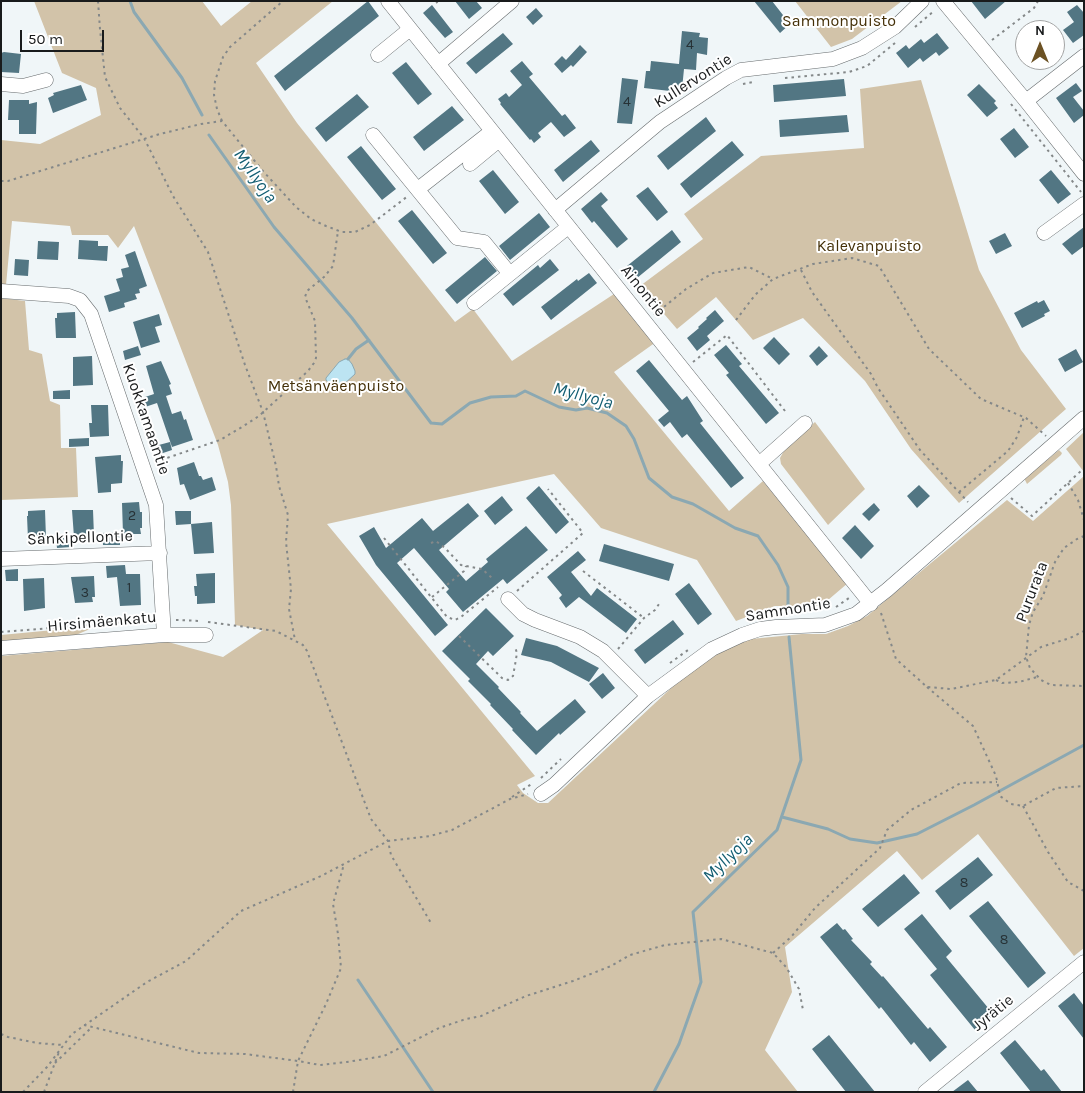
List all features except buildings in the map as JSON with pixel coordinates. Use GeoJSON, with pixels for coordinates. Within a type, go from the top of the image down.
{"type":"FeatureCollection","features":[{"type":"Feature","properties":{"kind":"street","name":"Ainontie"},"geometry":{"type":"LineString","coordinates":[[388,1],[759,464],[874,601]]}},
{"type":"Feature","properties":{"kind":"street"},"geometry":{"type":"LineString","coordinates":[[438,64],[512,1]]}},
{"type":"Feature","properties":{"kind":"street","name":"Kullervontie"},"geometry":{"type":"LineString","coordinates":[[555,210],[660,122],[726,78],[741,70],[833,59],[862,48],[926,4]]}},
{"type":"Feature","properties":{"kind":"street"},"geometry":{"type":"LineString","coordinates":[[939,6],[982,48],[1084,174]]}},
{"type":"Feature","properties":{"kind":"street"},"geometry":{"type":"LineString","coordinates":[[378,55],[410,29]]}},
{"type":"Feature","properties":{"kind":"street"},"geometry":{"type":"LineString","coordinates":[[1026,101],[1084,56]]}},
{"type":"Feature","properties":{"kind":"street"},"geometry":{"type":"LineString","coordinates":[[1,84],[23,86],[46,80]]}},
{"type":"Feature","properties":{"kind":"street"},"geometry":{"type":"LineString","coordinates":[[373,135],[457,238],[484,242],[510,274]]}},
{"type":"Feature","properties":{"kind":"street"},"geometry":{"type":"LineString","coordinates":[[470,164],[495,136]]}},
{"type":"Feature","properties":{"kind":"street"},"geometry":{"type":"LineString","coordinates":[[418,189],[495,136]]}},
{"type":"Feature","properties":{"kind":"street"},"geometry":{"type":"LineString","coordinates":[[1044,233],[1084,204]]}},
{"type":"Feature","properties":{"kind":"street"},"geometry":{"type":"LineString","coordinates":[[474,303],[568,227]]}},
{"type":"Feature","properties":{"kind":"street","name":"Kuokkamaantie"},"geometry":{"type":"LineString","coordinates":[[1,291],[69,296],[80,300],[91,314],[156,505],[164,635]]}},
{"type":"Feature","properties":{"kind":"street","name":"Sammontie"},"geometry":{"type":"LineString","coordinates":[[541,794],[554,785],[648,696],[712,649],[742,635],[776,627],[825,625],[856,614],[874,601],[1084,418]]}},
{"type":"Feature","properties":{"kind":"street"},"geometry":{"type":"LineString","coordinates":[[759,464],[805,423]]}},
{"type":"Feature","properties":{"kind":"street","name":"Sänkipellontie"},"geometry":{"type":"LineString","coordinates":[[1,559],[160,553]]}},
{"type":"Feature","properties":{"kind":"street"},"geometry":{"type":"LineString","coordinates":[[508,600],[523,614],[580,636],[603,651],[648,696]]}},
{"type":"Feature","properties":{"kind":"street","name":"Hirsimäenkatu"},"geometry":{"type":"LineString","coordinates":[[1,648],[164,635],[206,635]]}},
{"type":"Feature","properties":{"kind":"street","name":"Jyrätie"},"geometry":{"type":"LineString","coordinates":[[925,1092],[1084,962]]}},
{"type":"Feature","properties":{"kind":"path"},"geometry":{"type":"LineString","coordinates":[[98,1],[106,77],[120,108],[144,138],[173,196],[208,252],[245,366],[263,412],[279,486],[288,515],[286,542],[291,589],[289,609],[295,640]]}},
{"type":"Feature","properties":{"kind":"path"},"geometry":{"type":"LineString","coordinates":[[283,1],[230,47],[223,57],[215,81],[214,95],[222,121],[262,170],[296,207],[311,219],[338,230],[355,232],[370,225],[418,189]]}},
{"type":"Feature","properties":{"kind":"path"},"geometry":{"type":"LineString","coordinates":[[982,48],[1034,8],[1038,1]]}},
{"type":"Feature","properties":{"kind":"path"},"geometry":{"type":"LineString","coordinates":[[926,4],[939,6]]}},
{"type":"Feature","properties":{"kind":"path"},"geometry":{"type":"LineString","coordinates":[[1009,102],[1084,196]]}},
{"type":"Feature","properties":{"kind":"path"},"geometry":{"type":"LineString","coordinates":[[1,181],[8,181],[144,138],[200,124],[222,121]]}},
{"type":"Feature","properties":{"kind":"path"},"geometry":{"type":"LineString","coordinates":[[143,466],[220,440],[263,412],[308,371],[316,358],[315,321],[305,297],[310,289],[333,266],[338,230]]}},
{"type":"Feature","properties":{"kind":"path"},"geometry":{"type":"LineString","coordinates":[[736,320],[754,295],[774,279],[813,264],[852,258],[878,266],[929,349],[981,399],[1024,417],[1055,444]]}},
{"type":"Feature","properties":{"kind":"path"},"geometry":{"type":"LineString","coordinates":[[654,315],[686,289],[713,273],[749,267],[774,279]]}},
{"type":"Feature","properties":{"kind":"path"},"geometry":{"type":"LineString","coordinates":[[800,269],[812,292],[871,374],[878,388],[920,450],[971,506]]}},
{"type":"Feature","properties":{"kind":"path"},"geometry":{"type":"LineString","coordinates":[[693,362],[727,335],[785,411]]}},
{"type":"Feature","properties":{"kind":"path"},"geometry":{"type":"LineString","coordinates":[[959,492],[1008,451],[1017,437],[1024,417]]}},
{"type":"Feature","properties":{"kind":"path"},"geometry":{"type":"LineString","coordinates":[[1002,490],[1032,516],[1082,470]]}},
{"type":"Feature","properties":{"kind":"path"},"geometry":{"type":"LineString","coordinates":[[1068,483],[1078,500],[1084,520]]}},
{"type":"Feature","properties":{"kind":"path"},"geometry":{"type":"LineString","coordinates":[[508,600],[583,533],[548,489]]}},
{"type":"Feature","properties":{"kind":"path","name":"Pururata"},"geometry":{"type":"LineString","coordinates":[[1026,657],[1029,625],[1033,612],[1043,596],[1055,562],[1064,548],[1077,538],[1084,536]]}},
{"type":"Feature","properties":{"kind":"path"},"geometry":{"type":"LineString","coordinates":[[384,538],[447,617],[455,620],[498,587]]}},
{"type":"Feature","properties":{"kind":"path"},"geometry":{"type":"LineString","coordinates":[[431,543],[436,541],[461,566],[482,569],[492,578]]}},
{"type":"Feature","properties":{"kind":"path"},"geometry":{"type":"LineString","coordinates":[[432,597],[464,571],[466,566]]}},
{"type":"Feature","properties":{"kind":"path"},"geometry":{"type":"LineString","coordinates":[[583,571],[644,618]]}},
{"type":"Feature","properties":{"kind":"path"},"geometry":{"type":"LineString","coordinates":[[616,652],[661,601]]}},
{"type":"Feature","properties":{"kind":"path"},"geometry":{"type":"LineString","coordinates":[[874,601],[896,659],[973,726],[997,782],[1000,796],[1011,804],[1023,806],[1056,788],[1084,786]]}},
{"type":"Feature","properties":{"kind":"path"},"geometry":{"type":"LineString","coordinates":[[1,632],[164,620],[212,622],[276,631],[295,640],[307,651],[371,819],[388,841],[391,855],[432,923]]}},
{"type":"Feature","properties":{"kind":"path"},"geometry":{"type":"LineString","coordinates":[[927,687],[951,689],[996,680],[1041,647],[1070,638],[1084,631]]}},
{"type":"Feature","properties":{"kind":"path"},"geometry":{"type":"LineString","coordinates":[[459,636],[502,678],[508,680],[513,676],[517,653],[515,647]]}},
{"type":"Feature","properties":{"kind":"path"},"geometry":{"type":"LineString","coordinates":[[1026,657],[1030,668],[1038,677],[1051,686],[1084,686]]}},
{"type":"Feature","properties":{"kind":"path"},"geometry":{"type":"LineString","coordinates":[[996,680],[1002,683],[1019,682],[1038,677]]}},
{"type":"Feature","properties":{"kind":"path"},"geometry":{"type":"LineString","coordinates":[[773,953],[791,936],[815,908],[880,848],[887,830],[911,810],[961,783],[997,782]]}},
{"type":"Feature","properties":{"kind":"path"},"geometry":{"type":"LineString","coordinates":[[22,1092],[46,1067],[72,1034],[147,982],[186,961],[242,911],[344,864],[388,841],[430,836],[452,830],[510,798],[529,794],[541,794]]}},
{"type":"Feature","properties":{"kind":"path"},"geometry":{"type":"LineString","coordinates":[[1023,806],[1048,852],[1068,882],[1084,891]]}},
{"type":"Feature","properties":{"kind":"path"},"geometry":{"type":"LineString","coordinates":[[293,1092],[298,1061],[341,968],[333,904],[344,864]]}},
{"type":"Feature","properties":{"kind":"path"},"geometry":{"type":"LineString","coordinates":[[84,1025],[199,1053],[245,1054],[320,1066],[384,1056],[439,1028],[481,1016],[526,996],[573,981],[611,966],[630,955],[665,945],[721,939],[773,953],[786,967],[799,989],[803,1010]]}},
{"type":"Feature","properties":{"kind":"path"},"geometry":{"type":"LineString","coordinates":[[55,1063],[92,1027]]}},
{"type":"Feature","properties":{"kind":"path"},"geometry":{"type":"LineString","coordinates":[[1,1034],[37,1043],[63,1045]]}},
{"type":"Feature","properties":{"kind":"path"},"geometry":{"type":"LineString","coordinates":[[44,1092],[60,1049]]}},
{"type":"Feature","properties":{"kind":"green space","name":"Metsänväenpuisto"},"geometry":{"type":"Polygon","coordinates":[[[34,1],[202,1],[221,26],[252,1],[333,1],[256,63],[297,123],[455,322],[473,309],[512,361],[614,294],[656,342],[614,372],[729,511],[763,481],[848,583],[821,606],[775,606],[736,621],[697,560],[601,528],[554,474],[327,524],[535,776],[517,785],[523,793],[538,803],[548,803],[683,677],[715,654],[751,639],[802,634],[826,634],[848,626],[867,616],[1007,500],[1033,521],[1084,476],[1084,948],[1074,956],[978,834],[922,880],[897,851],[785,947],[792,992],[765,1050],[798,1092],[1,1092],[1,656],[168,642],[223,657],[263,630],[235,625],[231,505],[228,482],[218,445],[134,226],[118,248],[108,235],[72,235],[70,226],[12,221],[6,285],[1,284],[1,140],[40,144],[101,115],[96,88],[62,73],[34,1]]]}},
{"type":"Feature","properties":{"kind":"green space","name":"Sammonpuisto"},"geometry":{"type":"Polygon","coordinates":[[[795,1],[902,1],[852,39],[831,47],[795,1]]]}},
{"type":"Feature","properties":{"kind":"green space","name":"Kalevanpuisto"},"geometry":{"type":"Polygon","coordinates":[[[921,80],[979,270],[1021,350],[1066,409],[959,503],[911,449],[865,381],[803,318],[753,340],[716,297],[677,329],[640,286],[703,239],[684,214],[761,156],[864,148],[860,89],[921,80]]]}},
{"type":"Feature","properties":{"kind":"green space"},"geometry":{"type":"Polygon","coordinates":[[[1,298],[25,301],[29,350],[42,354],[50,401],[60,405],[61,448],[76,448],[78,497],[1,500],[1,298]]]}},
{"type":"Feature","properties":{"kind":"green space"},"geometry":{"type":"Polygon","coordinates":[[[815,422],[865,489],[828,525],[781,464],[780,458],[785,449],[815,422]]]}},
{"type":"Feature","properties":{"kind":"green space"},"geometry":{"type":"Polygon","coordinates":[[[1084,432],[1084,472],[1066,449],[1084,432]]]}},
{"type":"Feature","properties":{"kind":"green space"},"geometry":{"type":"Polygon","coordinates":[[[1059,450],[1062,453],[1061,455],[1027,484],[1025,478],[1059,450]]]}},
{"type":"Feature","properties":{"kind":"green space"},"geometry":{"type":"Polygon","coordinates":[[[64,629],[90,629],[76,635],[1,642],[1,635],[64,629]]]}},
{"type":"Feature","properties":{"kind":"water"},"geometry":{"type":"Polygon","coordinates":[[[348,359],[352,364],[355,374],[342,386],[336,389],[333,388],[326,378],[339,362],[348,359]]]}},
{"type":"Feature","properties":{"kind":"waterway","name":"Myllyoja"},"geometry":{"type":"LineString","coordinates":[[130,1],[134,12],[182,78],[202,115]]}},
{"type":"Feature","properties":{"kind":"waterway","name":"Myllyoja"},"geometry":{"type":"LineString","coordinates":[[209,135],[274,227],[352,318],[431,423],[442,424],[470,403],[491,397],[516,396],[525,391],[559,407],[576,410],[587,408],[607,413],[626,426],[634,439],[649,478],[672,497],[693,504],[735,528],[758,536],[778,565],[788,587],[788,611]]}},
{"type":"Feature","properties":{"kind":"waterway"},"geometry":{"type":"LineString","coordinates":[[348,359],[356,349],[369,340]]}},
{"type":"Feature","properties":{"kind":"waterway","name":"Myllyoja"},"geometry":{"type":"LineString","coordinates":[[654,1092],[679,1044],[701,982],[693,912],[777,830],[801,760],[789,637]]}},
{"type":"Feature","properties":{"kind":"waterway"},"geometry":{"type":"LineString","coordinates":[[782,817],[828,829],[850,839],[877,843],[917,834],[1084,745]]}},
{"type":"Feature","properties":{"kind":"waterway"},"geometry":{"type":"LineString","coordinates":[[358,980],[433,1092]]}}]}
